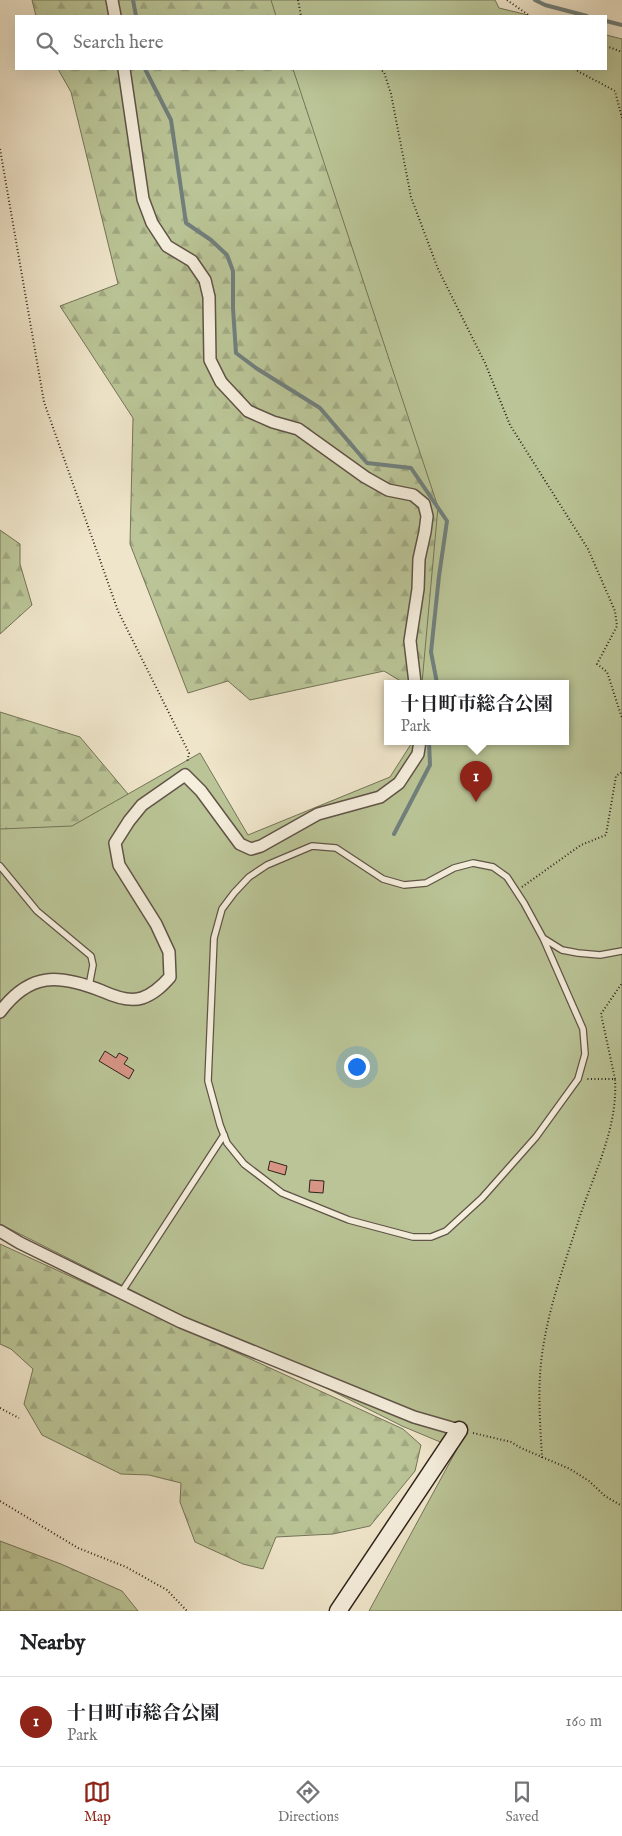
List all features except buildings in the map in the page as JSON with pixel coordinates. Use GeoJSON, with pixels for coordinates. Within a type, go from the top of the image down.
{"type":"FeatureCollection","features":[{"type":"Feature","properties":{"kind":"street"},"geometry":{"type":"LineString","coordinates":[[112,0],[115,15]]}},
{"type":"Feature","properties":{"kind":"street"},"geometry":{"type":"LineString","coordinates":[[124,70],[143,199],[152,223],[167,246],[192,261],[206,280],[209,297],[210,360],[221,382],[248,410],[273,422],[298,429],[365,477],[388,490],[413,495],[424,504],[427,516],[426,532],[419,559],[418,590],[410,641],[415,680]]}},
{"type":"Feature","properties":{"kind":"street"},"geometry":{"type":"LineString","coordinates":[[0,1012],[21,989],[42,980],[62,979],[89,986],[118,997],[141,999],[157,991],[170,978],[170,952],[156,924],[119,865],[115,843],[142,805],[185,775],[201,791],[240,844],[251,849],[261,846],[318,814],[380,797],[400,783],[418,754],[419,745]]}},
{"type":"Feature","properties":{"kind":"street"},"geometry":{"type":"LineString","coordinates":[[0,1231],[20,1243],[181,1322],[414,1417],[459,1430],[338,1611]]}},
{"type":"Feature","properties":{"kind":"lane"},"geometry":{"type":"LineString","coordinates":[[312,846],[336,848],[383,880],[404,885],[426,883],[454,868],[473,863],[493,867],[507,877],[543,938],[583,1029],[585,1054],[578,1079],[536,1137],[482,1198],[446,1231],[431,1237],[413,1237],[349,1220],[282,1193],[244,1164],[227,1143],[208,1081],[214,938],[222,909],[249,877],[267,865],[312,846]]}},
{"type":"Feature","properties":{"kind":"lane"},"geometry":{"type":"LineString","coordinates":[[0,866],[37,911],[91,956],[94,964],[89,986]]}},
{"type":"Feature","properties":{"kind":"lane"},"geometry":{"type":"LineString","coordinates":[[543,938],[562,950],[578,953],[600,955],[622,951]]}},
{"type":"Feature","properties":{"kind":"lane"},"geometry":{"type":"LineString","coordinates":[[121,1293],[224,1135]]}},
{"type":"Feature","properties":{"kind":"path"},"geometry":{"type":"LineString","coordinates":[[298,0],[301,15]]}},
{"type":"Feature","properties":{"kind":"path"},"geometry":{"type":"LineString","coordinates":[[507,0],[529,15]]}},
{"type":"Feature","properties":{"kind":"path"},"geometry":{"type":"LineString","coordinates":[[607,46],[622,52]]}},
{"type":"Feature","properties":{"kind":"path"},"geometry":{"type":"LineString","coordinates":[[381,70],[384,72],[391,94],[411,197],[438,269],[484,363],[510,425],[588,549],[615,611],[617,626],[597,664],[607,672],[622,718]]}},
{"type":"Feature","properties":{"kind":"path"},"geometry":{"type":"LineString","coordinates":[[576,70],[615,91],[622,118]]}},
{"type":"Feature","properties":{"kind":"path"},"geometry":{"type":"LineString","coordinates":[[0,149],[44,402],[118,611],[189,753],[185,775]]}},
{"type":"Feature","properties":{"kind":"path"},"geometry":{"type":"LineString","coordinates":[[516,892],[581,845],[606,834],[616,776],[622,772]]}},
{"type":"Feature","properties":{"kind":"path"},"geometry":{"type":"LineString","coordinates":[[542,1458],[539,1414],[543,1349],[555,1297],[581,1213],[611,1128],[616,1096],[615,1079],[601,1014],[622,983]]}},
{"type":"Feature","properties":{"kind":"path"},"geometry":{"type":"LineString","coordinates":[[578,1079],[615,1079]]}},
{"type":"Feature","properties":{"kind":"path"},"geometry":{"type":"LineString","coordinates":[[0,1408],[19,1418]]}},
{"type":"Feature","properties":{"kind":"path"},"geometry":{"type":"LineString","coordinates":[[459,1430],[510,1442],[590,1481],[605,1496],[622,1506]]}},
{"type":"Feature","properties":{"kind":"path"},"geometry":{"type":"LineString","coordinates":[[0,1501],[78,1548],[126,1567],[167,1590],[187,1611]]}},
{"type":"Feature","properties":{"kind":"green space"},"geometry":{"type":"Polygon","coordinates":[[[32,0],[485,0],[495,15],[36,15],[32,0]]]}},
{"type":"Feature","properties":{"kind":"green space"},"geometry":{"type":"Polygon","coordinates":[[[271,0],[495,0],[499,8],[528,15],[276,15],[271,0]]]}},
{"type":"Feature","properties":{"kind":"green space"},"geometry":{"type":"Polygon","coordinates":[[[607,35],[622,39],[622,1611],[369,1611],[457,1449],[402,1426],[0,1224],[0,829],[72,826],[200,753],[248,835],[390,777],[410,745],[569,745],[569,680],[422,680],[438,507],[293,70],[607,70],[607,35]]]}},
{"type":"Feature","properties":{"kind":"green space"},"geometry":{"type":"Polygon","coordinates":[[[59,70],[528,70],[602,228],[569,686],[569,680],[399,680],[384,671],[250,700],[228,681],[188,693],[130,544],[133,418],[60,306],[118,284],[71,92],[59,70]]]}},
{"type":"Feature","properties":{"kind":"green space"},"geometry":{"type":"Polygon","coordinates":[[[0,530],[20,544],[20,564],[32,605],[0,634],[0,530]]]}},
{"type":"Feature","properties":{"kind":"green space"},"geometry":{"type":"Polygon","coordinates":[[[0,712],[80,737],[166,839],[0,894],[0,712]]]}},
{"type":"Feature","properties":{"kind":"green space"},"geometry":{"type":"Polygon","coordinates":[[[0,1244],[403,1429],[421,1445],[415,1471],[370,1526],[333,1534],[276,1537],[263,1569],[243,1564],[195,1542],[180,1502],[181,1483],[149,1475],[121,1474],[42,1435],[24,1404],[33,1369],[11,1349],[0,1344],[0,1244]]]}},
{"type":"Feature","properties":{"kind":"green space"},"geometry":{"type":"Polygon","coordinates":[[[0,1541],[61,1564],[122,1591],[138,1611],[0,1611],[0,1541]]]}},
{"type":"Feature","properties":{"kind":"waterway"},"geometry":{"type":"LineString","coordinates":[[133,0],[136,15]]}},
{"type":"Feature","properties":{"kind":"waterway"},"geometry":{"type":"LineString","coordinates":[[535,0],[545,5],[583,15]]}},
{"type":"Feature","properties":{"kind":"waterway"},"geometry":{"type":"LineString","coordinates":[[607,21],[622,25]]}},
{"type":"Feature","properties":{"kind":"waterway"},"geometry":{"type":"LineString","coordinates":[[146,70],[171,120],[186,223],[211,240],[227,255],[233,271],[236,353],[256,368],[320,408],[367,463],[411,468],[447,521],[431,652],[436,680]]}},
{"type":"Feature","properties":{"kind":"waterway"},"geometry":{"type":"LineString","coordinates":[[394,834],[430,765],[429,745]]}},
{"type":"Feature","properties":{"kind":"place","name":"十日町市総合公園"},"geometry":{"type":"Point","coordinates":[476,802]}}]}
